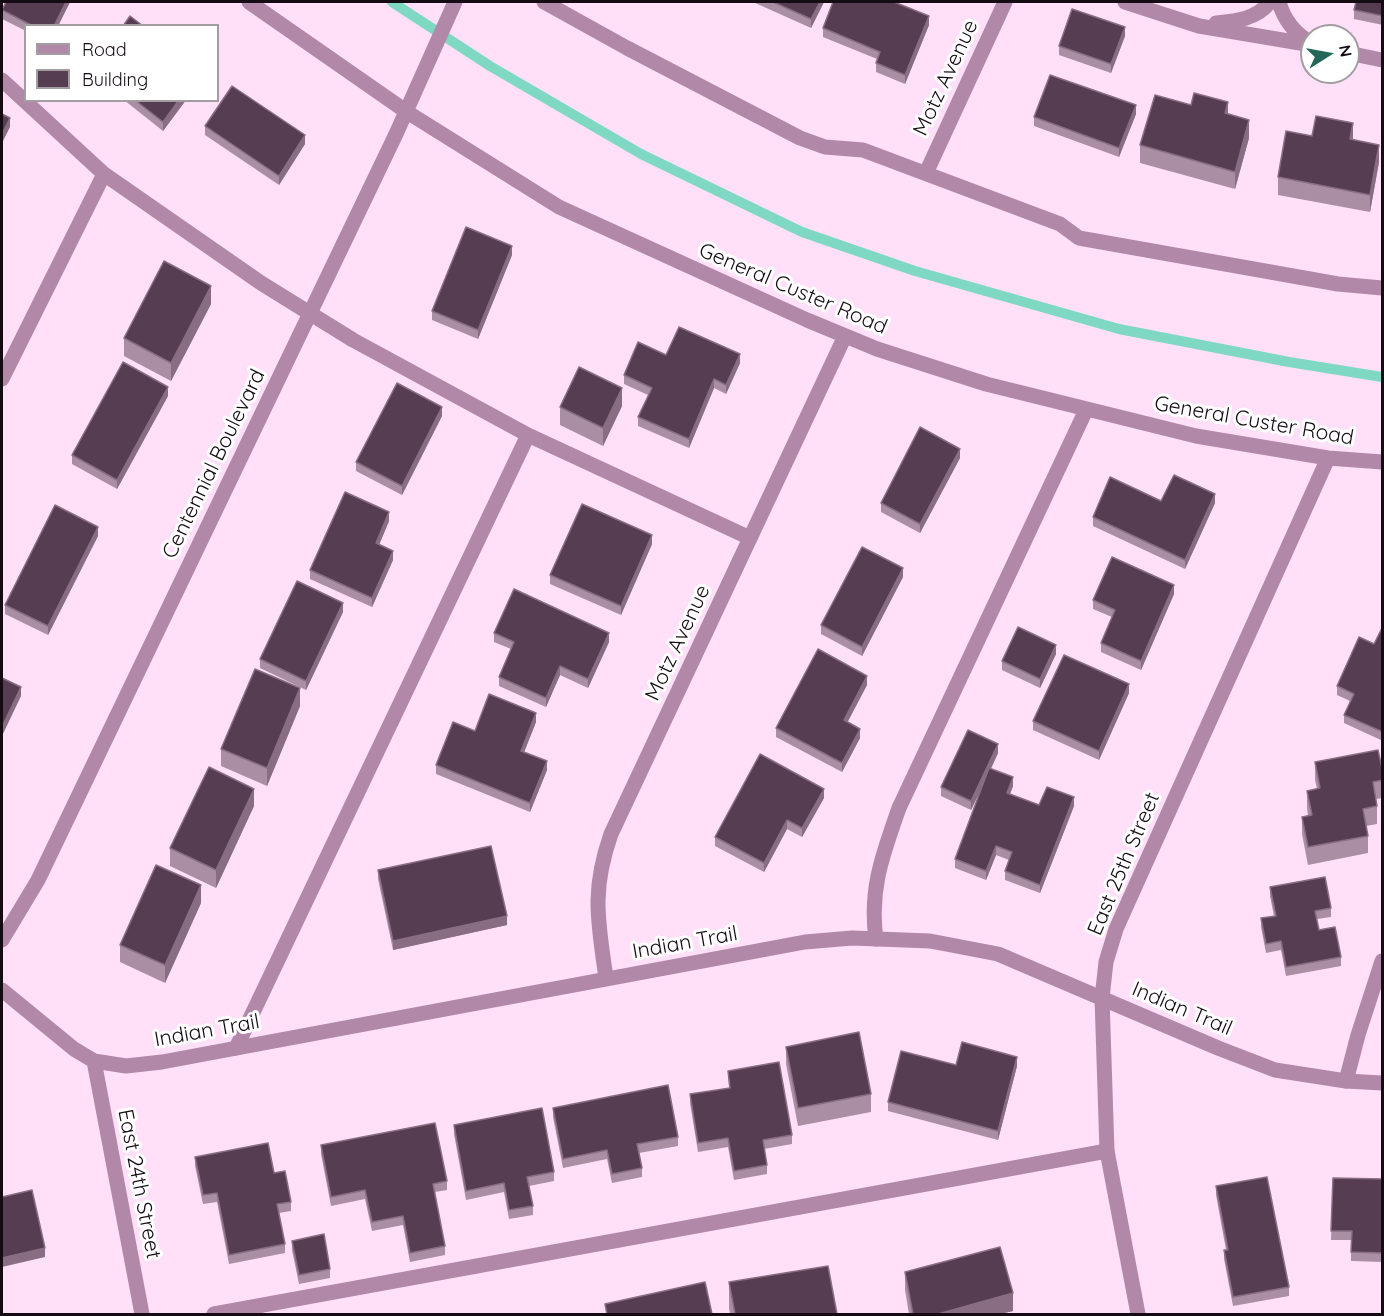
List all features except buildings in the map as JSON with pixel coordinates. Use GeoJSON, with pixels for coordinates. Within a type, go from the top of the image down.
{"type":"FeatureCollection","features":[{"type":"Feature","properties":{"kind":"street","name":"General Custer Road"},"geometry":{"type":"LineString","coordinates":[[249,2],[406,112],[559,207],[877,349],[986,384],[1197,436],[1328,458],[1383,462]]}},
{"type":"Feature","properties":{"kind":"street","name":"Centennial Boulevard"},"geometry":{"type":"LineString","coordinates":[[2,940],[38,880],[406,112],[455,2]]}},
{"type":"Feature","properties":{"kind":"street"},"geometry":{"type":"LineString","coordinates":[[544,2],[800,138],[825,147],[863,150],[1060,224],[1079,238],[1338,284],[1383,288]]}},
{"type":"Feature","properties":{"kind":"street","name":"Motz Avenue"},"geometry":{"type":"LineString","coordinates":[[926,173],[1005,2]]}},
{"type":"Feature","properties":{"kind":"street"},"geometry":{"type":"LineString","coordinates":[[1125,2],[1199,26],[1300,42]]}},
{"type":"Feature","properties":{"kind":"street"},"geometry":{"type":"LineString","coordinates":[[1199,26],[1250,17],[1260,12],[1270,2]]}},
{"type":"Feature","properties":{"kind":"street"},"geometry":{"type":"LineString","coordinates":[[1280,2],[1286,21],[1300,34]]}},
{"type":"Feature","properties":{"kind":"street"},"geometry":{"type":"LineString","coordinates":[[1360,55],[1383,60]]}},
{"type":"Feature","properties":{"kind":"street"},"geometry":{"type":"LineString","coordinates":[[2,80],[24,100]]}},
{"type":"Feature","properties":{"kind":"street"},"geometry":{"type":"LineString","coordinates":[[26,102],[104,174],[261,283],[353,340],[528,435],[750,538]]}},
{"type":"Feature","properties":{"kind":"street"},"geometry":{"type":"LineString","coordinates":[[2,379],[104,174]]}},
{"type":"Feature","properties":{"kind":"street","name":"Motz Avenue"},"geometry":{"type":"LineString","coordinates":[[606,978],[597,918],[597,887],[602,860],[611,834],[845,336]]}},
{"type":"Feature","properties":{"kind":"street"},"geometry":{"type":"LineString","coordinates":[[876,939],[873,917],[874,896],[884,852],[899,808],[1086,410]]}},
{"type":"Feature","properties":{"kind":"street"},"geometry":{"type":"LineString","coordinates":[[236,1048],[528,435]]}},
{"type":"Feature","properties":{"kind":"street","name":"East 25th Street"},"geometry":{"type":"LineString","coordinates":[[1138,1314],[1107,1151],[1102,998],[1106,962],[1116,929],[1328,458]]}},
{"type":"Feature","properties":{"kind":"street","name":"Indian Trail"},"geometry":{"type":"LineString","coordinates":[[2,990],[74,1050],[94,1061],[126,1066],[162,1062],[805,942],[852,938],[930,940],[998,954],[1275,1070],[1346,1081],[1383,1083]]}},
{"type":"Feature","properties":{"kind":"street"},"geometry":{"type":"LineString","coordinates":[[1346,1081],[1358,1035],[1383,961]]}},
{"type":"Feature","properties":{"kind":"street","name":"East 24th Street"},"geometry":{"type":"LineString","coordinates":[[94,1061],[142,1314]]}},
{"type":"Feature","properties":{"kind":"street"},"geometry":{"type":"LineString","coordinates":[[214,1314],[1107,1151]]}},
{"type":"Feature","properties":{"kind":"waterway"},"geometry":{"type":"LineString","coordinates":[[392,2],[490,66],[641,154],[802,232],[915,271],[1119,329],[1289,362],[1382,377]]}}]}
